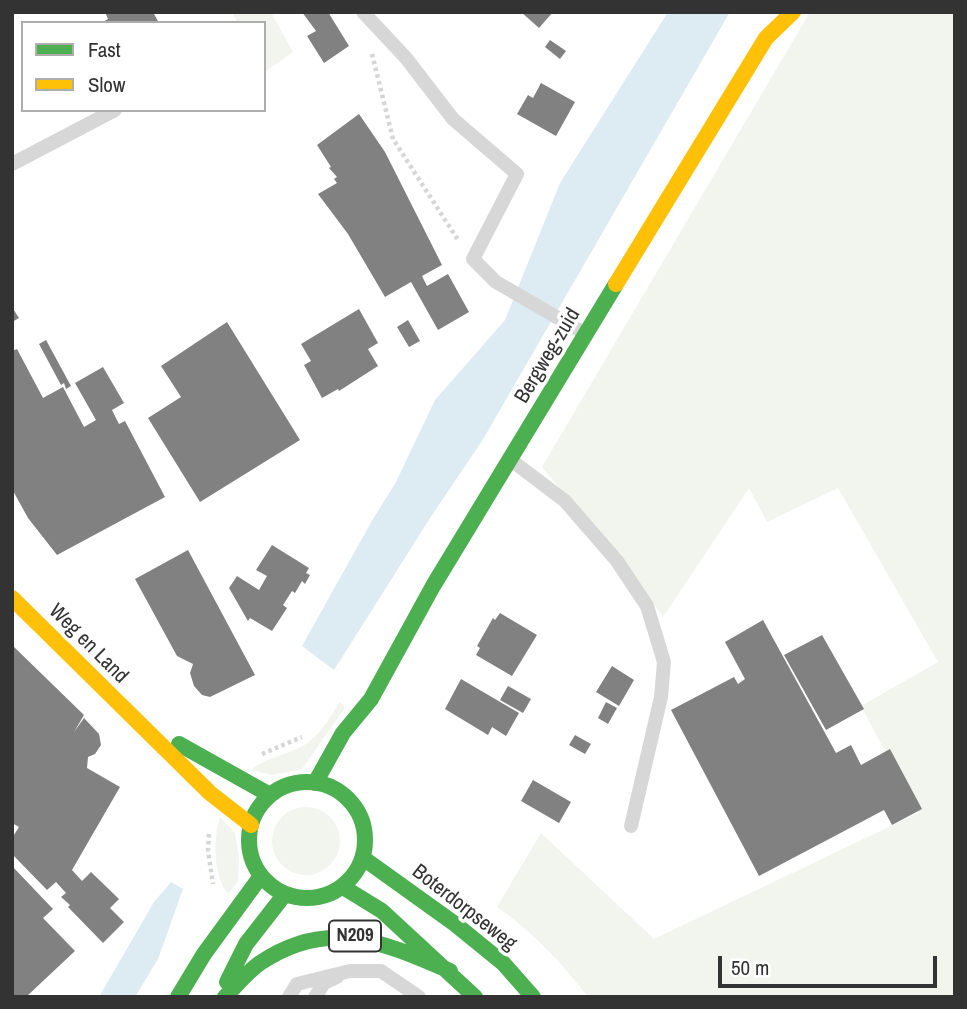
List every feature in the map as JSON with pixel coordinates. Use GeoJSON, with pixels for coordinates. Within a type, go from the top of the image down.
{"type":"FeatureCollection","features":[{"type":"Feature","properties":{"kind":"street","name":"Bergweg-zuid"},"geometry":{"type":"LineString","coordinates":[[766,38],[771,12]]}},
{"type":"Feature","properties":{"kind":"street","name":"Bergweg-zuid"},"geometry":{"type":"LineString","coordinates":[[315,783],[343,733],[371,699],[433,586],[766,38],[793,12]]}},
{"type":"Feature","properties":{"kind":"street","name":"Weg en Land"},"geometry":{"type":"LineString","coordinates":[[12,598],[218,801],[251,825]]}},
{"type":"Feature","properties":{"kind":"street","name":"Bergweg-zuid"},"geometry":{"type":"LineString","coordinates":[[360,739],[371,699]]}},
{"type":"Feature","properties":{"kind":"street","name":"Weg en Land"},"geometry":{"type":"LineString","coordinates":[[134,719],[270,795]]}},
{"type":"Feature","properties":{"kind":"street"},"geometry":{"type":"LineString","coordinates":[[345,796],[351,774]]}},
{"type":"Feature","properties":{"kind":"street"},"geometry":{"type":"LineString","coordinates":[[315,783],[326,785],[345,796],[355,806],[365,831],[363,858],[343,887],[315,898],[300,898],[276,890],[261,876],[250,851],[251,825],[261,804],[270,795],[291,784],[315,783]]}},
{"type":"Feature","properties":{"kind":"street","name":"Boterdorpseweg"},"geometry":{"type":"LineString","coordinates":[[363,858],[503,963],[533,997]]}},
{"type":"Feature","properties":{"kind":"street"},"geometry":{"type":"LineString","coordinates":[[178,997],[204,954],[261,876]]}},
{"type":"Feature","properties":{"kind":"street"},"geometry":{"type":"LineString","coordinates":[[343,887],[382,911],[450,971],[475,997]]}},
{"type":"Feature","properties":{"kind":"street","name":"N209"},"geometry":{"type":"LineString","coordinates":[[222,997],[246,944],[285,894]]}},
{"type":"Feature","properties":{"kind":"street","name":"N209"},"geometry":{"type":"LineString","coordinates":[[222,997],[261,963],[303,941],[327,935],[354,935],[387,944],[450,971]]}},
{"type":"Feature","properties":{"kind":"lane"},"geometry":{"type":"LineString","coordinates":[[363,12],[407,58],[453,119],[517,174],[473,260],[496,282],[586,334]]}},
{"type":"Feature","properties":{"kind":"lane"},"geometry":{"type":"LineString","coordinates":[[12,164],[111,112]]}},
{"type":"Feature","properties":{"kind":"lane"},"geometry":{"type":"LineString","coordinates":[[510,459],[565,501],[617,561],[647,606],[664,662],[661,697],[631,826]]}},
{"type":"Feature","properties":{"kind":"lane"},"geometry":{"type":"LineString","coordinates":[[289,997],[297,984],[351,971],[381,971],[419,997]]}},
{"type":"Feature","properties":{"kind":"lane"},"geometry":{"type":"LineString","coordinates":[[315,997],[324,983],[351,971]]}},
{"type":"Feature","properties":{"kind":"path"},"geometry":{"type":"LineString","coordinates":[[371,50],[393,139],[473,260]]}},
{"type":"Feature","properties":{"kind":"shaded area"},"geometry":{"type":"Polygon","coordinates":[[[232,12],[271,12],[293,52],[266,71],[266,21],[237,21],[232,12]]]}},
{"type":"Feature","properties":{"kind":"shaded area"},"geometry":{"type":"Polygon","coordinates":[[[668,12],[730,12],[482,441],[334,670],[302,646],[396,482],[435,400],[505,320],[560,183],[668,12]]]}},
{"type":"Feature","properties":{"kind":"shaded area"},"geometry":{"type":"Polygon","coordinates":[[[810,12],[953,12],[955,17],[955,997],[588,997],[546,948],[497,907],[541,833],[654,939],[918,813],[861,706],[938,662],[838,488],[767,522],[749,488],[663,617],[636,580],[542,467],[810,12]]]}},
{"type":"Feature","properties":{"kind":"shaded area"},"geometry":{"type":"Polygon","coordinates":[[[340,702],[345,708],[302,769],[272,775],[251,770],[309,742],[340,702]]]}},
{"type":"Feature","properties":{"kind":"shaded area"},"geometry":{"type":"Polygon","coordinates":[[[306,807],[319,810],[330,817],[337,828],[340,841],[337,854],[330,865],[319,872],[306,875],[293,872],[282,865],[275,854],[272,841],[275,828],[282,817],[293,810],[306,807]]]}},
{"type":"Feature","properties":{"kind":"shaded area"},"geometry":{"type":"Polygon","coordinates":[[[220,817],[235,833],[239,856],[238,881],[228,894],[217,867],[216,836],[220,817]]]}},
{"type":"Feature","properties":{"kind":"shaded area"},"geometry":{"type":"Polygon","coordinates":[[[171,882],[183,889],[158,959],[135,997],[99,997],[154,902],[171,882]]]}},
{"type":"Feature","properties":{"kind":"building"},"geometry":{"type":"Polygon","coordinates":[[[105,12],[153,12],[158,21],[104,21],[108,19],[105,12]]]}},
{"type":"Feature","properties":{"kind":"building"},"geometry":{"type":"Polygon","coordinates":[[[302,12],[328,12],[349,46],[324,63],[307,36],[316,31],[302,12]]]}},
{"type":"Feature","properties":{"kind":"building"},"geometry":{"type":"Polygon","coordinates":[[[521,12],[553,12],[539,28],[521,12]]]}},
{"type":"Feature","properties":{"kind":"building"},"geometry":{"type":"Polygon","coordinates":[[[550,40],[566,51],[560,59],[545,47],[550,40]]]}},
{"type":"Feature","properties":{"kind":"building"},"geometry":{"type":"Polygon","coordinates":[[[541,83],[575,102],[556,136],[517,114],[528,95],[533,98],[541,83]]]}},
{"type":"Feature","properties":{"kind":"building"},"geometry":{"type":"Polygon","coordinates":[[[359,114],[385,152],[442,265],[422,276],[427,286],[448,274],[469,312],[438,330],[411,282],[385,297],[348,234],[318,194],[337,183],[334,179],[337,177],[317,145],[359,114]]]}},
{"type":"Feature","properties":{"kind":"building"},"geometry":{"type":"Polygon","coordinates":[[[12,307],[19,318],[12,322],[12,307]]]}},
{"type":"Feature","properties":{"kind":"building"},"geometry":{"type":"Polygon","coordinates":[[[359,309],[378,343],[368,349],[378,366],[339,391],[338,389],[322,398],[304,365],[311,361],[301,344],[359,309]]]}},
{"type":"Feature","properties":{"kind":"building"},"geometry":{"type":"Polygon","coordinates":[[[408,320],[420,341],[409,347],[397,327],[408,320]]]}},
{"type":"Feature","properties":{"kind":"building"},"geometry":{"type":"Polygon","coordinates":[[[227,322],[300,440],[200,502],[148,418],[181,397],[161,366],[227,322]]]}},
{"type":"Feature","properties":{"kind":"building"},"geometry":{"type":"Polygon","coordinates":[[[46,340],[71,386],[66,389],[64,383],[61,385],[39,344],[46,340]]]}},
{"type":"Feature","properties":{"kind":"building"},"geometry":{"type":"Polygon","coordinates":[[[17,349],[43,398],[63,387],[84,427],[96,420],[75,383],[103,367],[124,403],[112,410],[119,424],[125,421],[165,497],[57,555],[28,518],[12,489],[12,351],[17,349]]]}},
{"type":"Feature","properties":{"kind":"building"},"geometry":{"type":"Polygon","coordinates":[[[272,545],[309,568],[306,573],[310,575],[305,584],[302,581],[295,593],[292,591],[283,605],[287,608],[272,631],[250,618],[248,621],[229,588],[237,576],[259,590],[267,576],[256,570],[272,545]]]}},
{"type":"Feature","properties":{"kind":"building"},"geometry":{"type":"Polygon","coordinates":[[[188,550],[255,675],[210,697],[202,695],[194,686],[190,673],[193,664],[177,656],[135,579],[188,550]]]}},
{"type":"Feature","properties":{"kind":"building"},"geometry":{"type":"Polygon","coordinates":[[[500,613],[537,635],[512,676],[476,655],[480,648],[477,646],[493,618],[495,620],[500,613]]]}},
{"type":"Feature","properties":{"kind":"building"},"geometry":{"type":"Polygon","coordinates":[[[763,620],[836,753],[851,745],[861,765],[890,749],[922,809],[892,825],[884,810],[759,876],[671,710],[734,677],[738,684],[745,679],[725,642],[763,620]]]}},
{"type":"Feature","properties":{"kind":"building"},"geometry":{"type":"Polygon","coordinates":[[[822,635],[864,709],[826,730],[784,655],[822,635]]]}},
{"type":"Feature","properties":{"kind":"building"},"geometry":{"type":"Polygon","coordinates":[[[12,645],[84,715],[74,732],[84,718],[99,734],[101,745],[95,754],[88,757],[87,768],[120,787],[72,870],[82,881],[91,872],[119,899],[110,908],[124,922],[103,943],[68,907],[70,905],[61,897],[66,893],[56,882],[47,890],[12,854],[12,838],[19,827],[12,823],[12,645]]]}},
{"type":"Feature","properties":{"kind":"building"},"geometry":{"type":"Polygon","coordinates":[[[612,666],[634,680],[619,706],[596,692],[612,666]]]}},
{"type":"Feature","properties":{"kind":"building"},"geometry":{"type":"Polygon","coordinates":[[[461,679],[519,713],[506,736],[492,727],[488,735],[445,709],[461,679]]]}},
{"type":"Feature","properties":{"kind":"building"},"geometry":{"type":"Polygon","coordinates":[[[508,686],[531,699],[523,713],[500,700],[508,686]]]}},
{"type":"Feature","properties":{"kind":"building"},"geometry":{"type":"Polygon","coordinates":[[[606,702],[617,708],[608,724],[598,718],[606,702]]]}},
{"type":"Feature","properties":{"kind":"building"},"geometry":{"type":"Polygon","coordinates":[[[575,735],[591,744],[585,754],[569,745],[575,735]]]}},
{"type":"Feature","properties":{"kind":"building"},"geometry":{"type":"Polygon","coordinates":[[[533,780],[571,802],[559,823],[521,801],[533,780]]]}},
{"type":"Feature","properties":{"kind":"building"},"geometry":{"type":"Polygon","coordinates":[[[12,866],[53,909],[43,918],[75,951],[26,997],[12,997],[12,866]]]}},
{"type":"Feature","properties":{"kind":"traffic: fast"},"geometry":{"type":"LineString","coordinates":[[315,783],[343,733],[371,699],[433,586],[616,284]]}},
{"type":"Feature","properties":{"kind":"traffic: fast"},"geometry":{"type":"LineString","coordinates":[[179,744],[270,795]]}},
{"type":"Feature","properties":{"kind":"traffic: fast"},"geometry":{"type":"LineString","coordinates":[[307,782],[329,786],[348,799],[361,818],[365,840],[361,862],[348,881],[329,894],[307,898],[285,894],[266,881],[253,862],[249,840],[253,818],[266,799],[285,786],[307,782]]}},
{"type":"Feature","properties":{"kind":"traffic: fast"},"geometry":{"type":"LineString","coordinates":[[363,858],[455,924],[503,963],[533,997]]}},
{"type":"Feature","properties":{"kind":"traffic: fast"},"geometry":{"type":"LineString","coordinates":[[178,997],[204,954],[261,876]]}},
{"type":"Feature","properties":{"kind":"traffic: fast"},"geometry":{"type":"LineString","coordinates":[[343,887],[382,911],[475,997]]}},
{"type":"Feature","properties":{"kind":"traffic: fast"},"geometry":{"type":"LineString","coordinates":[[227,982],[246,944],[285,894]]}},
{"type":"Feature","properties":{"kind":"traffic: fast"},"geometry":{"type":"LineString","coordinates":[[225,997],[255,967],[285,949],[309,941],[332,938],[378,944],[450,971]]}},
{"type":"Feature","properties":{"kind":"traffic: slow"},"geometry":{"type":"LineString","coordinates":[[616,284],[766,38],[793,12]]}},
{"type":"Feature","properties":{"kind":"traffic: slow"},"geometry":{"type":"LineString","coordinates":[[12,598],[210,793],[251,825]]}}]}
